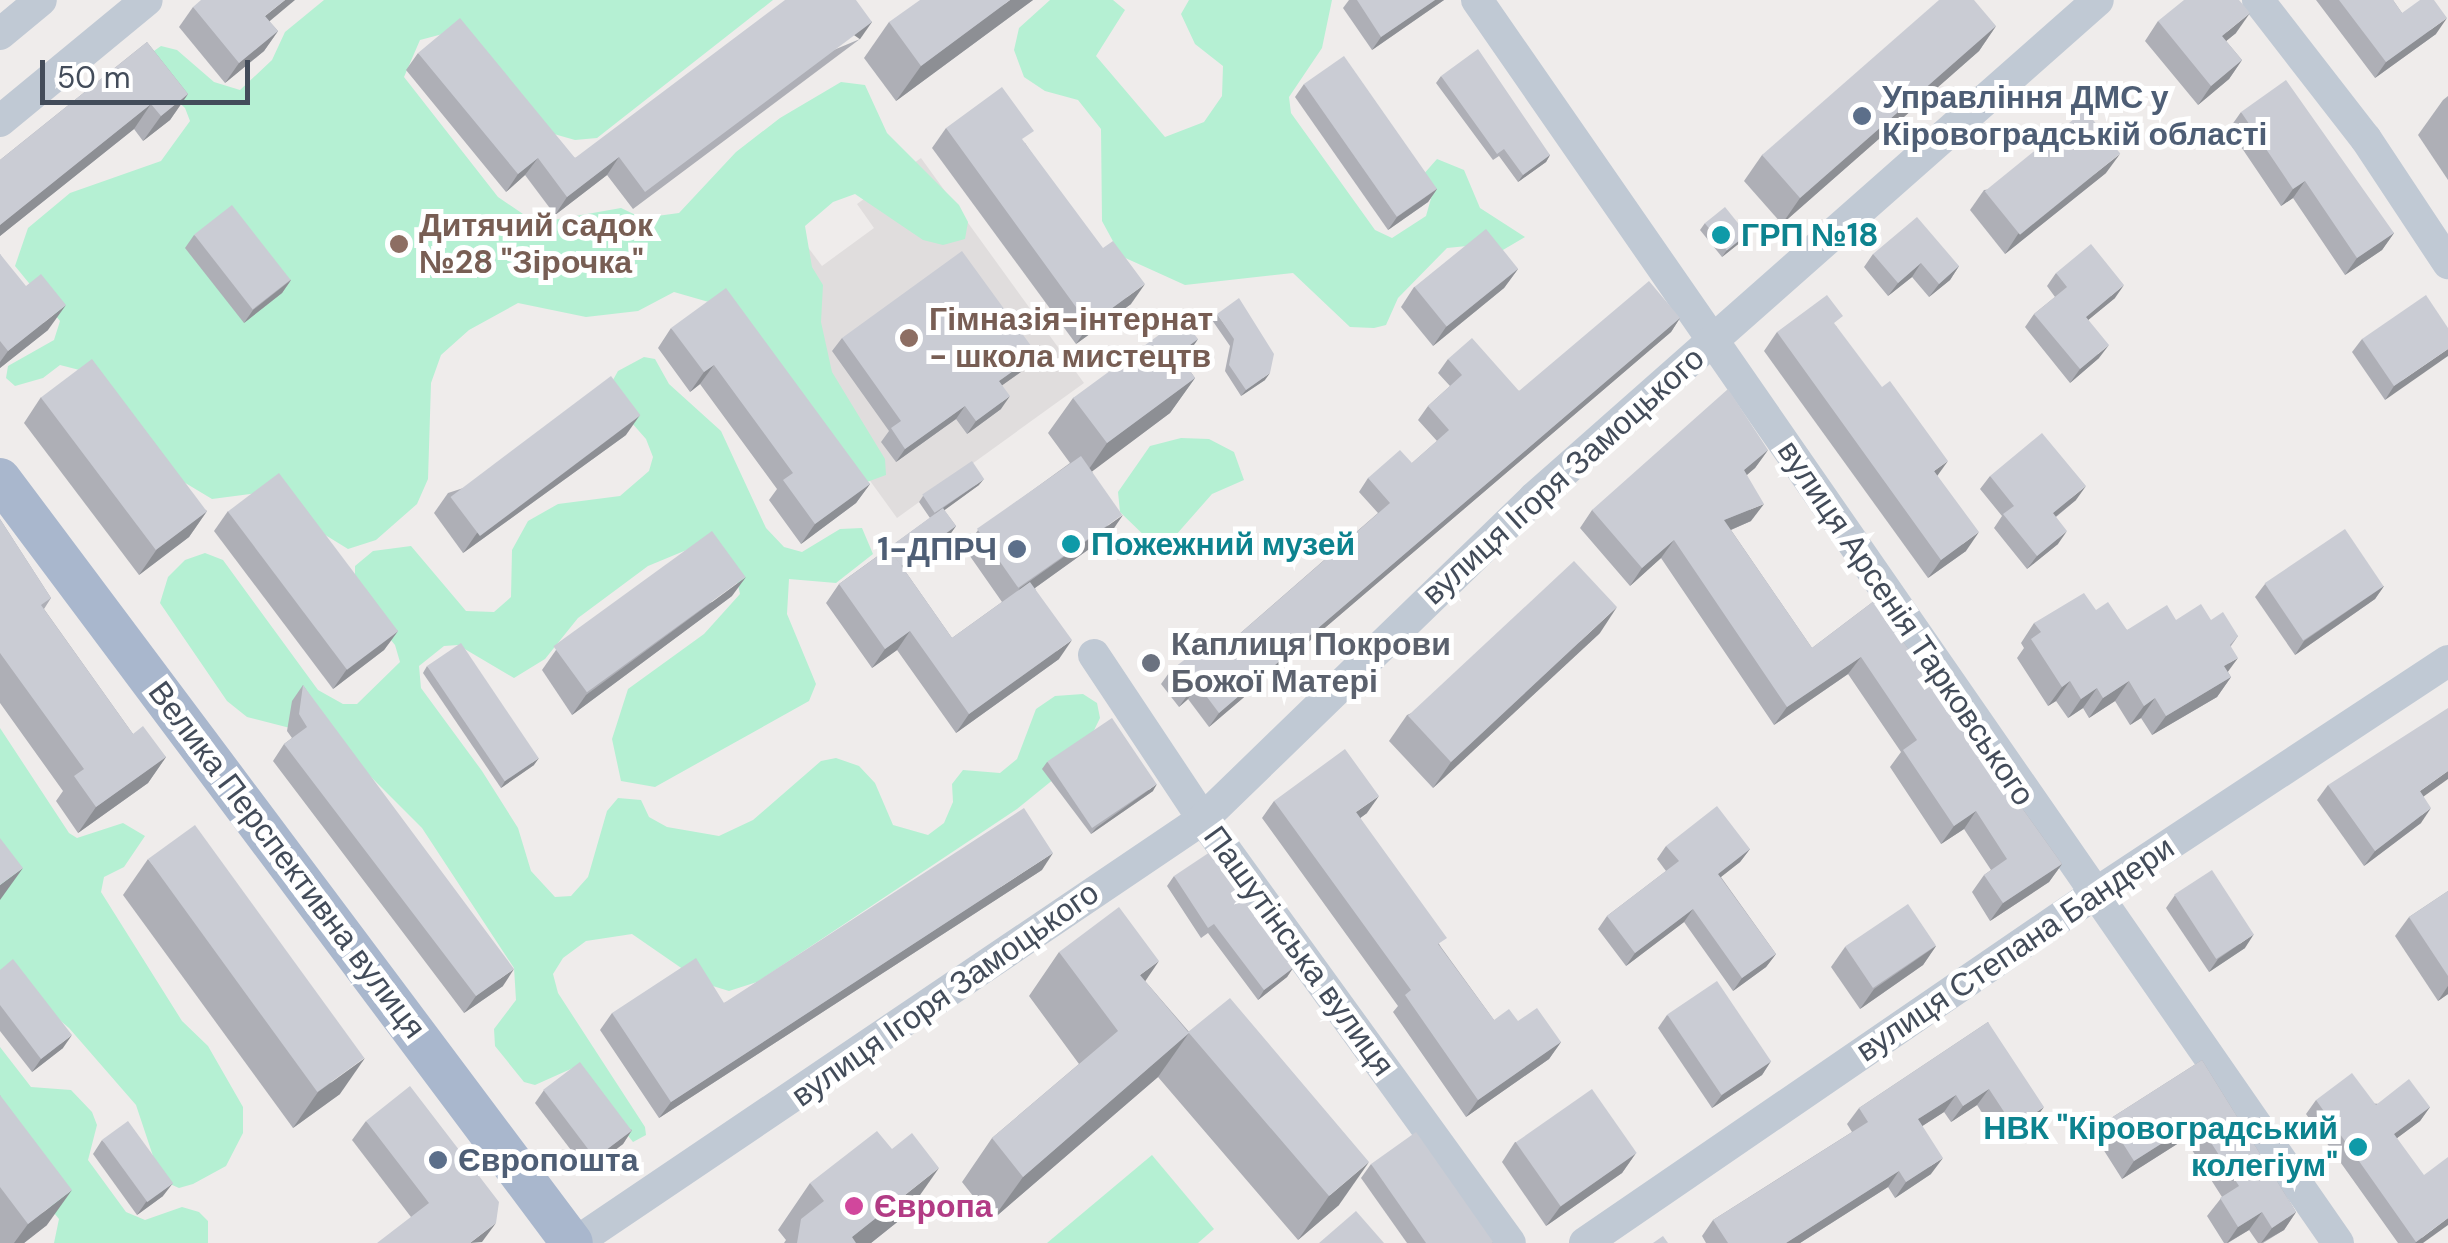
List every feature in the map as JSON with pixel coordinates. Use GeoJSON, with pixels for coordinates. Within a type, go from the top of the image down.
{"type":"FeatureCollection","features":[{"type":"Feature","properties":{"kind":"main road","name":"Велика Перспективна вулиця"},"geometry":{"type":"LineString","coordinates":[[0,479],[574,1243]]}},
{"type":"Feature","properties":{"kind":"street"},"geometry":{"type":"LineString","coordinates":[[0,34],[41,0]]}},
{"type":"Feature","properties":{"kind":"street"},"geometry":{"type":"LineString","coordinates":[[0,121],[147,0]]}},
{"type":"Feature","properties":{"kind":"street","name":"вулиця Арсенія Тарковського"},"geometry":{"type":"LineString","coordinates":[[1477,0],[2092,894],[2338,1243]]}},
{"type":"Feature","properties":{"kind":"street","name":"вулиця Ігоря Замоцького"},"geometry":{"type":"LineString","coordinates":[[574,1243],[1203,819],[1521,510],[2098,0]]}},
{"type":"Feature","properties":{"kind":"street"},"geometry":{"type":"LineString","coordinates":[[2258,0],[2366,138],[2448,263]]}},
{"type":"Feature","properties":{"kind":"street","name":"Пашутінська вулиця"},"geometry":{"type":"LineString","coordinates":[[1094,655],[1203,819],[1510,1243]]}},
{"type":"Feature","properties":{"kind":"street","name":"вулиця Степана Бандери"},"geometry":{"type":"LineString","coordinates":[[1585,1243],[2092,894],[2448,661]]}},
{"type":"Feature","properties":{"kind":"shaded area","name":"Гімназія-інтернат - школа мистецтв"},"geometry":{"type":"Polygon","coordinates":[[[921,158],[1084,383],[897,518],[734,293],[804,242],[822,266],[874,228],[857,204],[921,158]]]}},
{"type":"Feature","properties":{"kind":"green space"},"geometry":{"type":"Polygon","coordinates":[[[324,0],[773,0],[597,138],[575,140],[547,132],[454,31],[420,40],[404,77],[498,197],[523,214],[553,220],[621,208],[642,218],[679,213],[736,152],[780,118],[841,82],[865,85],[887,133],[959,205],[968,222],[965,239],[943,245],[923,240],[855,194],[833,202],[805,226],[812,267],[823,285],[821,322],[832,372],[885,459],[886,475],[859,485],[726,307],[674,292],[638,311],[586,317],[518,303],[469,330],[441,355],[431,383],[428,479],[417,504],[376,540],[348,549],[257,493],[212,499],[182,481],[95,374],[60,365],[43,378],[15,386],[6,378],[8,366],[54,340],[60,321],[15,266],[28,228],[70,193],[161,161],[190,121],[185,108],[149,74],[151,53],[161,46],[177,50],[214,82],[240,90],[272,60],[285,32],[324,0]]]}},
{"type":"Feature","properties":{"kind":"green space"},"geometry":{"type":"Polygon","coordinates":[[[1050,0],[1113,0],[1125,10],[1096,56],[1165,137],[1204,122],[1222,96],[1223,66],[1195,44],[1181,14],[1189,0],[1332,0],[1322,48],[1289,97],[1291,113],[1375,230],[1392,238],[1426,216],[1432,195],[1422,176],[1437,159],[1464,170],[1480,208],[1525,237],[1491,257],[1477,245],[1447,248],[1398,298],[1386,325],[1374,328],[1350,327],[1293,273],[1185,285],[1121,256],[1102,221],[1101,129],[1078,100],[1045,91],[1024,77],[1014,50],[1019,28],[1050,0]]]}},
{"type":"Feature","properties":{"kind":"green space"},"geometry":{"type":"Polygon","coordinates":[[[644,357],[655,359],[669,384],[721,431],[766,528],[784,547],[802,552],[840,529],[862,528],[873,554],[836,583],[789,579],[787,614],[816,684],[809,701],[655,787],[621,781],[612,739],[628,689],[704,634],[740,594],[736,576],[701,544],[648,566],[578,618],[545,659],[514,678],[458,645],[444,646],[419,666],[421,688],[482,771],[518,828],[531,871],[555,897],[571,896],[588,877],[607,811],[618,798],[641,800],[649,817],[667,827],[719,836],[753,820],[821,761],[836,758],[859,766],[875,783],[893,825],[928,835],[944,823],[953,802],[952,784],[963,770],[1000,773],[1017,759],[1036,709],[1055,696],[1083,694],[1097,703],[1100,718],[1081,757],[1017,809],[757,982],[729,991],[703,983],[632,934],[586,941],[563,958],[553,974],[558,993],[645,1127],[646,1135],[633,1142],[573,1068],[535,1085],[524,1082],[495,1046],[494,1029],[516,1000],[514,968],[422,828],[360,766],[290,728],[247,717],[227,701],[160,603],[168,577],[185,560],[205,553],[223,560],[318,690],[343,704],[357,704],[400,662],[395,645],[355,596],[355,566],[373,551],[411,546],[466,611],[494,612],[511,597],[512,550],[528,521],[558,504],[620,496],[649,471],[653,457],[646,439],[616,405],[609,387],[618,371],[644,357]]]}},
{"type":"Feature","properties":{"kind":"green space"},"geometry":{"type":"Polygon","coordinates":[[[1181,438],[1209,439],[1234,452],[1244,480],[1212,494],[1168,544],[1154,545],[1120,512],[1118,492],[1150,446],[1181,438]]]}},
{"type":"Feature","properties":{"kind":"green space"},"geometry":{"type":"Polygon","coordinates":[[[0,728],[69,833],[77,838],[123,823],[145,836],[124,867],[104,877],[101,892],[182,1021],[208,1046],[243,1107],[243,1133],[226,1166],[193,1184],[179,1188],[161,1180],[136,1105],[69,1028],[37,1001],[0,984],[0,728]]]}},
{"type":"Feature","properties":{"kind":"green space"},"geometry":{"type":"Polygon","coordinates":[[[0,1047],[31,1087],[71,1090],[92,1112],[97,1125],[88,1160],[126,1212],[145,1220],[182,1207],[199,1212],[208,1221],[208,1243],[54,1243],[59,1219],[0,1147],[0,1047]]]}},
{"type":"Feature","properties":{"kind":"green space"},"geometry":{"type":"Polygon","coordinates":[[[1152,1155],[1214,1229],[1198,1243],[1047,1243],[1152,1155]]]}},
{"type":"Feature","properties":{"kind":"building"},"geometry":{"type":"Polygon","coordinates":[[[201,0],[285,0],[265,16],[278,31],[239,63],[193,7],[201,0]]]}},
{"type":"Feature","properties":{"kind":"building"},"geometry":{"type":"Polygon","coordinates":[[[785,0],[856,0],[872,22],[645,192],[619,157],[567,197],[538,158],[518,174],[418,53],[460,18],[575,158],[785,0]]]}},
{"type":"Feature","properties":{"kind":"building"},"geometry":{"type":"Polygon","coordinates":[[[920,0],[1010,0],[921,66],[889,22],[920,0]]]}},
{"type":"Feature","properties":{"kind":"building"},"geometry":{"type":"Polygon","coordinates":[[[1357,0],[1435,0],[1381,37],[1357,0]]]}},
{"type":"Feature","properties":{"kind":"building","name":"Управління ДМС у Кіровоградській області"},"geometry":{"type":"Polygon","coordinates":[[[1939,0],[1974,0],[1996,26],[1800,198],[1762,155],[1939,0]]]}},
{"type":"Feature","properties":{"kind":"building"},"geometry":{"type":"Polygon","coordinates":[[[2184,0],[2239,0],[2250,13],[2222,36],[2242,60],[2211,86],[2158,21],[2184,0]]]}},
{"type":"Feature","properties":{"kind":"building"},"geometry":{"type":"Polygon","coordinates":[[[2339,0],[2393,0],[2402,13],[2420,0],[2434,0],[2447,18],[2386,62],[2339,0]]]}},
{"type":"Feature","properties":{"kind":"building"},"geometry":{"type":"Polygon","coordinates":[[[147,42],[188,94],[161,116],[151,104],[0,225],[0,160],[147,42]]]}},
{"type":"Feature","properties":{"kind":"building"},"geometry":{"type":"Polygon","coordinates":[[[1478,49],[1550,155],[1523,175],[1504,149],[1497,154],[1441,76],[1478,49]]]}},
{"type":"Feature","properties":{"kind":"building"},"geometry":{"type":"Polygon","coordinates":[[[1344,56],[1437,189],[1397,217],[1304,84],[1344,56]]]}},
{"type":"Feature","properties":{"kind":"building"},"geometry":{"type":"Polygon","coordinates":[[[2286,80],[2394,233],[2357,258],[2305,181],[2293,189],[2241,112],[2286,80]]]}},
{"type":"Feature","properties":{"kind":"building"},"geometry":{"type":"Polygon","coordinates":[[[1002,87],[1034,131],[1022,139],[1103,248],[1113,241],[1145,284],[1089,325],[946,128],[1002,87]]]}},
{"type":"Feature","properties":{"kind":"building"},"geometry":{"type":"Polygon","coordinates":[[[2085,110],[2120,154],[2020,235],[1985,191],[2085,110]]]}},
{"type":"Feature","properties":{"kind":"building"},"geometry":{"type":"Polygon","coordinates":[[[232,205],[290,280],[253,309],[194,235],[232,205]]]}},
{"type":"Feature","properties":{"kind":"building","name":"ГРП №18"},"geometry":{"type":"Polygon","coordinates":[[[1725,207],[1747,234],[1727,251],[1705,223],[1725,207]]]}},
{"type":"Feature","properties":{"kind":"building"},"geometry":{"type":"Polygon","coordinates":[[[1917,217],[1959,266],[1939,284],[1921,263],[1898,283],[1873,254],[1917,217]]]}},
{"type":"Feature","properties":{"kind":"building"},"geometry":{"type":"Polygon","coordinates":[[[1486,229],[1518,269],[1447,327],[1415,287],[1486,229]]]}},
{"type":"Feature","properties":{"kind":"building"},"geometry":{"type":"Polygon","coordinates":[[[2091,244],[2124,285],[2086,317],[2109,345],[2080,369],[2034,314],[2067,287],[2056,273],[2091,244]]]}},
{"type":"Feature","properties":{"kind":"building"},"geometry":{"type":"Polygon","coordinates":[[[962,251],[1037,354],[999,381],[1010,396],[976,421],[965,406],[905,449],[891,428],[901,421],[842,338],[962,251]]]}},
{"type":"Feature","properties":{"kind":"building"},"geometry":{"type":"Polygon","coordinates":[[[0,254],[26,286],[41,274],[66,305],[8,351],[0,341],[0,254]]]}},
{"type":"Feature","properties":{"kind":"building"},"geometry":{"type":"Polygon","coordinates":[[[1649,281],[1680,318],[1219,713],[1198,685],[1189,693],[1171,670],[1212,639],[1221,650],[1390,503],[1368,478],[1400,450],[1412,463],[1449,430],[1428,406],[1462,375],[1448,359],[1472,338],[1519,391],[1649,281]]]}},
{"type":"Feature","properties":{"kind":"building"},"geometry":{"type":"Polygon","coordinates":[[[726,288],[870,484],[815,524],[783,480],[793,473],[714,365],[704,372],[671,328],[726,288]]]}},
{"type":"Feature","properties":{"kind":"building"},"geometry":{"type":"Polygon","coordinates":[[[1827,295],[1843,316],[1834,323],[1882,387],[1890,381],[1948,461],[1934,471],[1979,532],[1941,560],[1777,332],[1827,295]]]}},
{"type":"Feature","properties":{"kind":"building"},"geometry":{"type":"Polygon","coordinates":[[[2426,295],[2448,328],[2448,349],[2394,386],[2362,339],[2426,295]]]}},
{"type":"Feature","properties":{"kind":"building"},"geometry":{"type":"Polygon","coordinates":[[[1239,298],[1274,354],[1270,373],[1246,390],[1229,365],[1234,339],[1217,314],[1239,298]]]}},
{"type":"Feature","properties":{"kind":"building"},"geometry":{"type":"Polygon","coordinates":[[[1182,318],[1198,339],[1178,354],[1195,378],[1107,443],[1073,398],[1182,318]]]}},
{"type":"Feature","properties":{"kind":"building"},"geometry":{"type":"Polygon","coordinates":[[[92,359],[207,512],[156,550],[41,398],[92,359]]]}},
{"type":"Feature","properties":{"kind":"building"},"geometry":{"type":"Polygon","coordinates":[[[611,376],[640,415],[480,536],[450,497],[611,376]]]}},
{"type":"Feature","properties":{"kind":"building"},"geometry":{"type":"Polygon","coordinates":[[[1728,389],[1768,450],[1744,470],[1764,504],[1724,520],[1812,648],[1874,601],[2062,864],[2003,903],[1984,875],[2007,859],[1976,811],[1954,826],[1903,750],[1917,740],[1861,657],[1787,707],[1674,540],[1642,568],[1592,510],[1728,389]]]}},
{"type":"Feature","properties":{"kind":"building"},"geometry":{"type":"Polygon","coordinates":[[[2042,433],[2086,486],[2053,513],[2067,531],[2037,556],[2003,514],[2014,506],[1990,476],[2042,433]]]}},
{"type":"Feature","properties":{"kind":"building"},"geometry":{"type":"Polygon","coordinates":[[[1081,456],[1122,515],[1018,588],[977,529],[1081,456]]]}},
{"type":"Feature","properties":{"kind":"building"},"geometry":{"type":"Polygon","coordinates":[[[972,461],[984,479],[935,513],[922,495],[972,461]]]}},
{"type":"Feature","properties":{"kind":"building"},"geometry":{"type":"Polygon","coordinates":[[[279,473],[398,631],[347,670],[228,512],[279,473]]]}},
{"type":"Feature","properties":{"kind":"building"},"geometry":{"type":"Polygon","coordinates":[[[943,508],[956,526],[901,566],[887,549],[943,508]]]}},
{"type":"Feature","properties":{"kind":"building"},"geometry":{"type":"Polygon","coordinates":[[[0,519],[51,598],[41,605],[133,734],[143,726],[166,757],[96,807],[74,776],[84,769],[0,653],[0,519]]]}},
{"type":"Feature","properties":{"kind":"building"},"geometry":{"type":"Polygon","coordinates":[[[2345,529],[2384,586],[2303,640],[2265,583],[2345,529]]]}},
{"type":"Feature","properties":{"kind":"building"},"geometry":{"type":"Polygon","coordinates":[[[712,531],[746,577],[587,692],[553,646],[712,531]]]}},
{"type":"Feature","properties":{"kind":"building"},"geometry":{"type":"Polygon","coordinates":[[[889,548],[952,638],[1030,582],[1072,640],[969,714],[910,631],[885,649],[839,584],[889,548]]]}},
{"type":"Feature","properties":{"kind":"building"},"geometry":{"type":"Polygon","coordinates":[[[1574,561],[1617,607],[1451,762],[1408,716],[1574,561]]]}},
{"type":"Feature","properties":{"kind":"building"},"geometry":{"type":"Polygon","coordinates":[[[2084,593],[2096,610],[2108,602],[2127,630],[2167,605],[2176,620],[2201,604],[2211,620],[2223,612],[2238,636],[2230,645],[2238,658],[2224,666],[2231,677],[2166,716],[2155,698],[2144,706],[2129,681],[2103,698],[2097,688],[2081,699],[2070,681],[2062,687],[2031,639],[2041,632],[2034,623],[2084,593]]]}},
{"type":"Feature","properties":{"kind":"building"},"geometry":{"type":"Polygon","coordinates":[[[461,643],[539,758],[505,781],[427,666],[461,643]]]}},
{"type":"Feature","properties":{"kind":"building"},"geometry":{"type":"Polygon","coordinates":[[[303,685],[514,969],[476,996],[284,744],[307,727],[299,714],[303,685]]]}},
{"type":"Feature","properties":{"kind":"building"},"geometry":{"type":"Polygon","coordinates":[[[2448,708],[2448,771],[2420,791],[2431,808],[2375,851],[2328,785],[2448,708]]]}},
{"type":"Feature","properties":{"kind":"building"},"geometry":{"type":"Polygon","coordinates":[[[1112,718],[1157,784],[1092,828],[1047,762],[1112,718]]]}},
{"type":"Feature","properties":{"kind":"building"},"geometry":{"type":"Polygon","coordinates":[[[1345,749],[1379,796],[1356,812],[1447,938],[1438,944],[1494,1020],[1509,1009],[1518,1021],[1537,1008],[1561,1042],[1478,1100],[1405,995],[1411,990],[1274,801],[1345,749]]]}},
{"type":"Feature","properties":{"kind":"building"},"geometry":{"type":"Polygon","coordinates":[[[1717,806],[1750,849],[1718,874],[1776,954],[1742,978],[1693,909],[1635,953],[1607,916],[1679,861],[1666,846],[1717,806]]]}},
{"type":"Feature","properties":{"kind":"building"},"geometry":{"type":"Polygon","coordinates":[[[1024,808],[1053,853],[671,1102],[612,1013],[696,958],[724,1003],[1024,808]]]}},
{"type":"Feature","properties":{"kind":"building"},"geometry":{"type":"Polygon","coordinates":[[[195,825],[364,1058],[317,1092],[148,859],[195,825]]]}},
{"type":"Feature","properties":{"kind":"building"},"geometry":{"type":"Polygon","coordinates":[[[0,838],[23,868],[0,885],[0,838]]]}},
{"type":"Feature","properties":{"kind":"building"},"geometry":{"type":"Polygon","coordinates":[[[1213,850],[1293,968],[1264,990],[1214,924],[1208,928],[1174,876],[1213,850]]]}},
{"type":"Feature","properties":{"kind":"building"},"geometry":{"type":"Polygon","coordinates":[[[2212,870],[2254,935],[2216,959],[2174,895],[2212,870]]]}},
{"type":"Feature","properties":{"kind":"building"},"geometry":{"type":"Polygon","coordinates":[[[2448,891],[2448,976],[2409,917],[2448,891]]]}},
{"type":"Feature","properties":{"kind":"building"},"geometry":{"type":"Polygon","coordinates":[[[1908,904],[1936,945],[1873,988],[1845,946],[1908,904]]]}},
{"type":"Feature","properties":{"kind":"building"},"geometry":{"type":"Polygon","coordinates":[[[1119,907],[1159,961],[1140,975],[1188,1032],[1230,998],[1369,1162],[1329,1196],[1189,1033],[1023,1177],[992,1138],[1118,1031],[1059,952],[1119,907]]]}},
{"type":"Feature","properties":{"kind":"building"},"geometry":{"type":"Polygon","coordinates":[[[13,959],[72,1035],[41,1059],[0,1005],[0,970],[13,959]]]}},
{"type":"Feature","properties":{"kind":"building"},"geometry":{"type":"Polygon","coordinates":[[[1717,981],[1771,1061],[1721,1095],[1667,1015],[1717,981]]]}},
{"type":"Feature","properties":{"kind":"building"},"geometry":{"type":"Polygon","coordinates":[[[1988,1022],[2044,1107],[2014,1127],[1989,1089],[1963,1106],[1956,1095],[1918,1119],[1943,1158],[1906,1182],[1899,1171],[1786,1243],[1728,1243],[1713,1220],[1868,1122],[1859,1108],[1988,1022]]]}},
{"type":"Feature","properties":{"kind":"building"},"geometry":{"type":"Polygon","coordinates":[[[2202,1060],[2296,1212],[2272,1228],[2262,1212],[2238,1227],[2220,1198],[2239,1186],[2197,1121],[2134,1161],[2108,1120],[2202,1060]]]}},
{"type":"Feature","properties":{"kind":"building"},"geometry":{"type":"Polygon","coordinates":[[[580,1062],[632,1131],[595,1158],[543,1090],[580,1062]]]}},
{"type":"Feature","properties":{"kind":"building"},"geometry":{"type":"Polygon","coordinates":[[[2352,1073],[2376,1105],[2409,1079],[2430,1107],[2394,1134],[2424,1175],[2448,1157],[2448,1218],[2416,1242],[2316,1100],[2352,1073]]]}},
{"type":"Feature","properties":{"kind":"building"},"geometry":{"type":"Polygon","coordinates":[[[410,1086],[499,1202],[496,1223],[470,1243],[377,1243],[429,1203],[366,1121],[410,1086]]]}},
{"type":"Feature","properties":{"kind":"building"},"geometry":{"type":"Polygon","coordinates":[[[1592,1089],[1637,1153],[1561,1206],[1516,1142],[1592,1089]]]}},
{"type":"Feature","properties":{"kind":"building"},"geometry":{"type":"Polygon","coordinates":[[[0,1095],[72,1190],[28,1224],[0,1187],[0,1095]]]}},
{"type":"Feature","properties":{"kind":"building"},"geometry":{"type":"Polygon","coordinates":[[[128,1121],[173,1183],[147,1202],[102,1140],[128,1121]]]}},
{"type":"Feature","properties":{"kind":"building"},"geometry":{"type":"Polygon","coordinates":[[[877,1131],[892,1149],[912,1133],[939,1168],[852,1237],[856,1243],[797,1243],[801,1219],[824,1201],[810,1183],[877,1131]]]}},
{"type":"Feature","properties":{"kind":"building"},"geometry":{"type":"Polygon","coordinates":[[[1416,1132],[1492,1243],[1426,1243],[1371,1164],[1416,1132]]]}},
{"type":"Feature","properties":{"kind":"building"},"geometry":{"type":"Polygon","coordinates":[[[1356,1211],[1384,1243],[1319,1243],[1356,1211]]]}},
{"type":"Feature","properties":{"kind":"place","name":"Управління ДМС у Кіровоградській області"},"geometry":{"type":"Point","coordinates":[1862,116]}},
{"type":"Feature","properties":{"kind":"place","name":"ГРП №18"},"geometry":{"type":"Point","coordinates":[1721,235]}},
{"type":"Feature","properties":{"kind":"place","name":"Дитячий садок №28 \"Зірочка\""},"geometry":{"type":"Point","coordinates":[399,244]}},
{"type":"Feature","properties":{"kind":"place","name":"Гімназія-інтернат - школа мистецтв"},"geometry":{"type":"Point","coordinates":[909,338]}},
{"type":"Feature","properties":{"kind":"place","name":"Пожежний музей"},"geometry":{"type":"Point","coordinates":[1071,544]}},
{"type":"Feature","properties":{"kind":"place","name":"1-ДПРЧ"},"geometry":{"type":"Point","coordinates":[1017,549]}},
{"type":"Feature","properties":{"kind":"place","name":"Каплиця Покрови Божої Матері"},"geometry":{"type":"Point","coordinates":[1151,663]}},
{"type":"Feature","properties":{"kind":"place","name":"НВК \"Кіровоградський колегіум\""},"geometry":{"type":"Point","coordinates":[2358,1147]}},
{"type":"Feature","properties":{"kind":"place","name":"Європошта"},"geometry":{"type":"Point","coordinates":[438,1160]}},
{"type":"Feature","properties":{"kind":"place","name":"Європа"},"geometry":{"type":"Point","coordinates":[854,1206]}}]}
